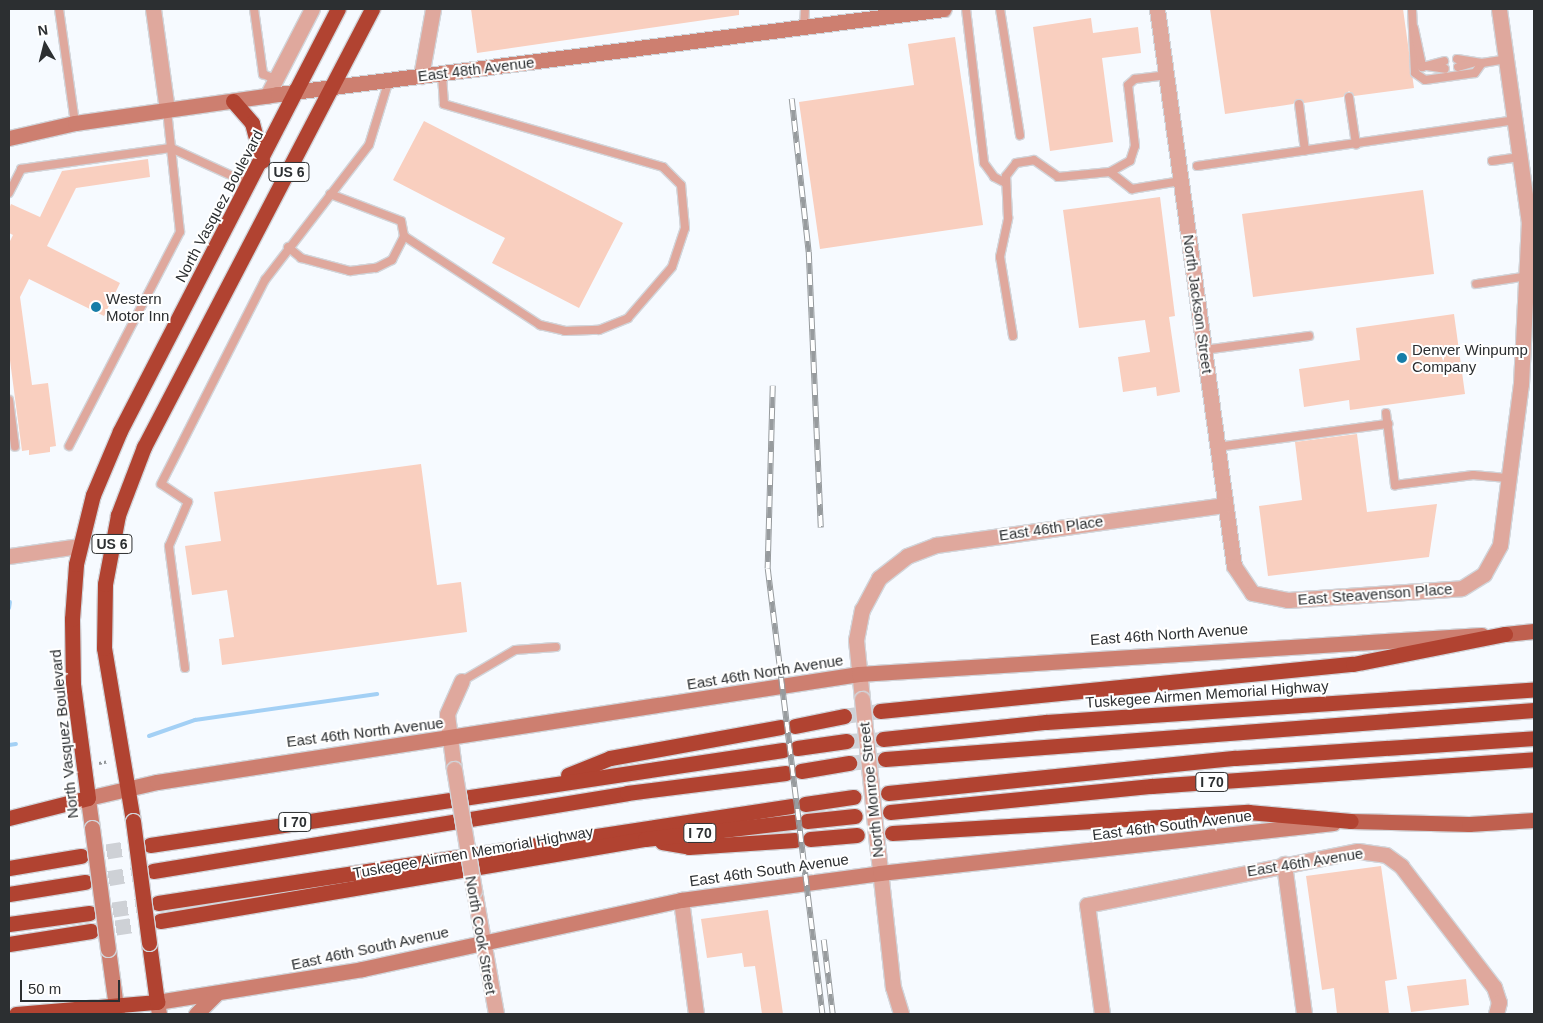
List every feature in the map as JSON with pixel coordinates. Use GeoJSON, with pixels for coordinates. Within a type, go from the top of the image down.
{"type":"FeatureCollection","features":[{"type":"Feature","properties":{"kind":"highway","name":"North Vasquez Boulevard"},"geometry":{"type":"LineString","coordinates":[[88,798],[72,668],[72,600],[79,546],[109,454],[262,161],[338,9]]}},
{"type":"Feature","properties":{"kind":"highway","name":"US 6"},"geometry":{"type":"LineString","coordinates":[[158,1008],[133,821],[104,648],[105,584],[118,515],[154,426],[334,87],[372,9]]}},
{"type":"Feature","properties":{"kind":"highway"},"geometry":{"type":"LineString","coordinates":[[233,101],[252,123],[262,161]]}},
{"type":"Feature","properties":{"kind":"highway"},"geometry":{"type":"LineString","coordinates":[[880,711],[1353,664],[1505,634]]}},
{"type":"Feature","properties":{"kind":"highway","name":"Tuskegee Airmen Memorial Highway"},"geometry":{"type":"LineString","coordinates":[[883,739],[1046,722],[1534,690]]}},
{"type":"Feature","properties":{"kind":"highway"},"geometry":{"type":"LineString","coordinates":[[885,759],[1534,710]]}},
{"type":"Feature","properties":{"kind":"highway"},"geometry":{"type":"LineString","coordinates":[[545,784],[610,758],[844,716]]}},
{"type":"Feature","properties":{"kind":"highway"},"geometry":{"type":"LineString","coordinates":[[888,793],[1235,758],[1534,738]]}},
{"type":"Feature","properties":{"kind":"highway","name":"I 70"},"geometry":{"type":"LineString","coordinates":[[150,845],[545,784],[847,742]]}},
{"type":"Feature","properties":{"kind":"highway","name":"I 70"},"geometry":{"type":"LineString","coordinates":[[890,812],[1152,786],[1534,759]]}},
{"type":"Feature","properties":{"kind":"highway"},"geometry":{"type":"LineString","coordinates":[[153,871],[628,793],[849,763]]}},
{"type":"Feature","properties":{"kind":"highway"},"geometry":{"type":"LineString","coordinates":[[158,903],[853,797]]}},
{"type":"Feature","properties":{"kind":"highway","name":"East 46th North Avenue"},"geometry":{"type":"LineString","coordinates":[[30,812],[88,798]]}},
{"type":"Feature","properties":{"kind":"highway"},"geometry":{"type":"LineString","coordinates":[[9,818],[30,812]]}},
{"type":"Feature","properties":{"kind":"highway"},"geometry":{"type":"LineString","coordinates":[[892,833],[1248,812],[1351,821]]}},
{"type":"Feature","properties":{"kind":"highway","name":"Tuskegee Airmen Memorial Highway"},"geometry":{"type":"LineString","coordinates":[[160,921],[645,839],[855,816]]}},
{"type":"Feature","properties":{"kind":"highway"},"geometry":{"type":"LineString","coordinates":[[645,839],[689,847],[857,835]]}},
{"type":"Feature","properties":{"kind":"highway"},"geometry":{"type":"LineString","coordinates":[[9,868],[81,856]]}},
{"type":"Feature","properties":{"kind":"highway"},"geometry":{"type":"LineString","coordinates":[[9,894],[85,882]]}},
{"type":"Feature","properties":{"kind":"highway"},"geometry":{"type":"LineString","coordinates":[[9,924],[89,913]]}},
{"type":"Feature","properties":{"kind":"highway"},"geometry":{"type":"LineString","coordinates":[[9,944],[91,931]]}},
{"type":"Feature","properties":{"kind":"highway","name":"East 46th South Avenue"},"geometry":{"type":"LineString","coordinates":[[16,1014],[158,1008]]}},
{"type":"Feature","properties":{"kind":"main road","name":"East 48th Avenue"},"geometry":{"type":"LineString","coordinates":[[9,138],[75,122],[334,87],[804,28],[855,15],[944,9]]}},
{"type":"Feature","properties":{"kind":"main road","name":"East 46th North Avenue"},"geometry":{"type":"LineString","coordinates":[[88,798],[282,760],[449,740],[859,674],[1358,639],[1534,632]]}},
{"type":"Feature","properties":{"kind":"main road","name":"North Vasquez Boulevard"},"geometry":{"type":"LineString","coordinates":[[88,798],[117,1010]]}},
{"type":"Feature","properties":{"kind":"main road","name":"East 46th North Avenue"},"geometry":{"type":"LineString","coordinates":[[9,814],[30,812]]}},
{"type":"Feature","properties":{"kind":"main road","name":"East 46th South Avenue"},"geometry":{"type":"LineString","coordinates":[[158,1008],[216,994],[362,969],[482,941],[681,900],[880,873],[1351,821],[1505,822],[1534,820]]}},
{"type":"Feature","properties":{"kind":"main road"},"geometry":{"type":"LineString","coordinates":[[1505,822],[1534,830]]}},
{"type":"Feature","properties":{"kind":"main road"},"geometry":{"type":"LineString","coordinates":[[196,1014],[216,994]]}},
{"type":"Feature","properties":{"kind":"street"},"geometry":{"type":"LineString","coordinates":[[153,9],[166,110]]}},
{"type":"Feature","properties":{"kind":"street"},"geometry":{"type":"LineString","coordinates":[[267,96],[312,9]]}},
{"type":"Feature","properties":{"kind":"street"},"geometry":{"type":"LineString","coordinates":[[421,76],[433,9]]}},
{"type":"Feature","properties":{"kind":"street","name":"North Jackson Street"},"geometry":{"type":"LineString","coordinates":[[1157,9],[1234,566],[1252,593]]}},
{"type":"Feature","properties":{"kind":"street","name":"East Steavenson Place"},"geometry":{"type":"LineString","coordinates":[[1252,593],[1279,600],[1306,600],[1442,591],[1470,584],[1484,574],[1500,545],[1510,478],[1528,276],[1529,216],[1500,9]]}},
{"type":"Feature","properties":{"kind":"street","name":"East 46th Place"},"geometry":{"type":"LineString","coordinates":[[885,572],[912,554],[936,545],[1225,505]]}},
{"type":"Feature","properties":{"kind":"street"},"geometry":{"type":"LineString","coordinates":[[9,556],[79,546]]}},
{"type":"Feature","properties":{"kind":"street","name":"North Monroe Street"},"geometry":{"type":"LineString","coordinates":[[885,572],[868,595],[860,618],[856,640],[893,987],[901,1014]]}},
{"type":"Feature","properties":{"kind":"street","name":"North Cook Street"},"geometry":{"type":"LineString","coordinates":[[462,681],[447,714],[449,740],[496,1014]]}},
{"type":"Feature","properties":{"kind":"street","name":"East 46th Avenue"},"geometry":{"type":"LineString","coordinates":[[1102,1014],[1088,904],[1358,851],[1394,860],[1494,987],[1499,1002],[1496,1014]]}},
{"type":"Feature","properties":{"kind":"street"},"geometry":{"type":"LineString","coordinates":[[1284,864],[1304,1014]]}},
{"type":"Feature","properties":{"kind":"street"},"geometry":{"type":"LineString","coordinates":[[681,900],[696,1014]]}},
{"type":"Feature","properties":{"kind":"lane"},"geometry":{"type":"LineString","coordinates":[[59,9],[75,122]]}},
{"type":"Feature","properties":{"kind":"lane"},"geometry":{"type":"LineString","coordinates":[[254,9],[263,74],[275,79]]}},
{"type":"Feature","properties":{"kind":"lane"},"geometry":{"type":"LineString","coordinates":[[804,28],[805,9]]}},
{"type":"Feature","properties":{"kind":"lane"},"geometry":{"type":"LineString","coordinates":[[966,9],[984,163],[994,177],[1006,183]]}},
{"type":"Feature","properties":{"kind":"lane"},"geometry":{"type":"LineString","coordinates":[[1000,9],[1020,135]]}},
{"type":"Feature","properties":{"kind":"lane"},"geometry":{"type":"LineString","coordinates":[[1412,9],[1415,73],[1425,80],[1475,73],[1482,63]]}},
{"type":"Feature","properties":{"kind":"lane"},"geometry":{"type":"LineString","coordinates":[[1414,28],[1422,67],[1444,65]]}},
{"type":"Feature","properties":{"kind":"lane"},"geometry":{"type":"LineString","coordinates":[[1458,63],[1472,64],[1507,59]]}},
{"type":"Feature","properties":{"kind":"lane"},"geometry":{"type":"LineString","coordinates":[[404,236],[540,325],[566,331],[598,330],[628,318],[672,266],[685,228],[681,185],[663,167],[444,104],[442,74]]}},
{"type":"Feature","properties":{"kind":"lane"},"geometry":{"type":"LineString","coordinates":[[1012,336],[1000,257],[1008,218],[1006,183],[1016,163],[1034,160],[1058,177],[1110,172],[1130,161],[1135,146],[1128,85],[1135,79],[1166,74]]}},
{"type":"Feature","properties":{"kind":"lane"},"geometry":{"type":"LineString","coordinates":[[185,668],[169,546],[188,502],[161,484],[265,280],[288,247],[369,145],[389,80]]}},
{"type":"Feature","properties":{"kind":"lane"},"geometry":{"type":"LineString","coordinates":[[1349,97],[1356,144]]}},
{"type":"Feature","properties":{"kind":"lane"},"geometry":{"type":"LineString","coordinates":[[1299,104],[1305,150]]}},
{"type":"Feature","properties":{"kind":"lane"},"geometry":{"type":"LineString","coordinates":[[69,446],[180,232],[166,110]]}},
{"type":"Feature","properties":{"kind":"lane"},"geometry":{"type":"LineString","coordinates":[[1197,166],[1516,120]]}},
{"type":"Feature","properties":{"kind":"lane"},"geometry":{"type":"LineString","coordinates":[[9,193],[20,169],[171,148],[250,184]]}},
{"type":"Feature","properties":{"kind":"lane"},"geometry":{"type":"LineString","coordinates":[[1492,161],[1522,157]]}},
{"type":"Feature","properties":{"kind":"lane"},"geometry":{"type":"LineString","coordinates":[[1110,172],[1132,189],[1181,181]]}},
{"type":"Feature","properties":{"kind":"lane"},"geometry":{"type":"LineString","coordinates":[[288,247],[301,258],[350,271],[385,265],[404,236],[401,221],[330,194]]}},
{"type":"Feature","properties":{"kind":"lane"},"geometry":{"type":"LineString","coordinates":[[1476,284],[1528,276]]}},
{"type":"Feature","properties":{"kind":"lane"},"geometry":{"type":"LineString","coordinates":[[1204,350],[1308,336]]}},
{"type":"Feature","properties":{"kind":"lane"},"geometry":{"type":"LineString","coordinates":[[9,400],[15,447]]}},
{"type":"Feature","properties":{"kind":"lane"},"geometry":{"type":"LineString","coordinates":[[1386,413],[1395,485],[1473,475],[1510,478]]}},
{"type":"Feature","properties":{"kind":"lane"},"geometry":{"type":"LineString","coordinates":[[1217,447],[1388,424]]}},
{"type":"Feature","properties":{"kind":"lane"},"geometry":{"type":"LineString","coordinates":[[462,681],[515,650],[556,647]]}},
{"type":"Feature","properties":{"kind":"path"},"geometry":{"type":"LineString","coordinates":[[99,763],[111,761]]}},
{"type":"Feature","properties":{"kind":"building"},"geometry":{"type":"Polygon","coordinates":[[[471,9],[739,9],[739,15],[477,53],[471,9]]]}},
{"type":"Feature","properties":{"kind":"building"},"geometry":{"type":"Polygon","coordinates":[[[1210,9],[1403,9],[1414,88],[1354,96],[1349,91],[1343,97],[1304,103],[1298,99],[1293,104],[1225,114],[1210,9]]]}},
{"type":"Feature","properties":{"kind":"building"},"geometry":{"type":"Polygon","coordinates":[[[1091,18],[1093,33],[1138,27],[1141,53],[1102,58],[1113,142],[1050,151],[1033,27],[1091,18]]]}},
{"type":"Feature","properties":{"kind":"building"},"geometry":{"type":"Polygon","coordinates":[[[955,37],[983,225],[820,249],[799,102],[914,85],[908,44],[955,37]]]}},
{"type":"Feature","properties":{"kind":"building"},"geometry":{"type":"Polygon","coordinates":[[[424,121],[623,223],[579,308],[492,263],[505,238],[393,180],[424,121]]]}},
{"type":"Feature","properties":{"kind":"building","name":"Western Motor Inn"},"geometry":{"type":"Polygon","coordinates":[[[148,159],[150,177],[76,188],[47,246],[120,283],[104,316],[29,279],[20,297],[32,385],[48,383],[56,446],[50,447],[50,452],[29,455],[29,450],[22,451],[9,353],[9,243],[13,235],[9,233],[9,209],[11,204],[40,217],[62,171],[148,159]]]}},
{"type":"Feature","properties":{"kind":"building"},"geometry":{"type":"Polygon","coordinates":[[[1423,190],[1434,274],[1253,297],[1242,214],[1423,190]]]}},
{"type":"Feature","properties":{"kind":"building"},"geometry":{"type":"Polygon","coordinates":[[[1160,197],[1175,316],[1169,317],[1180,392],[1157,396],[1156,387],[1123,392],[1118,357],[1150,352],[1145,320],[1079,328],[1063,210],[1160,197]]]}},
{"type":"Feature","properties":{"kind":"building"},"geometry":{"type":"Polygon","coordinates":[[[1454,314],[1465,394],[1350,410],[1349,400],[1304,407],[1299,369],[1360,360],[1356,328],[1454,314]]]}},
{"type":"Feature","properties":{"kind":"building"},"geometry":{"type":"Polygon","coordinates":[[[1357,434],[1367,512],[1437,504],[1429,557],[1268,576],[1259,506],[1302,500],[1295,442],[1357,434]]]}},
{"type":"Feature","properties":{"kind":"building"},"geometry":{"type":"Polygon","coordinates":[[[421,464],[437,585],[461,582],[467,632],[222,665],[219,639],[234,637],[227,590],[192,595],[185,546],[221,541],[214,492],[421,464]]]}},
{"type":"Feature","properties":{"kind":"building"},"geometry":{"type":"Polygon","coordinates":[[[1381,866],[1397,979],[1385,981],[1389,1014],[1337,1014],[1334,988],[1322,990],[1306,876],[1381,866]]]}},
{"type":"Feature","properties":{"kind":"building"},"geometry":{"type":"Polygon","coordinates":[[[768,910],[783,1014],[762,1014],[755,966],[744,967],[742,953],[707,958],[701,919],[768,910]]]}},
{"type":"Feature","properties":{"kind":"building"},"geometry":{"type":"Polygon","coordinates":[[[1466,979],[1469,1005],[1411,1012],[1407,986],[1466,979]]]}},
{"type":"Feature","properties":{"kind":"waterway"},"geometry":{"type":"LineString","coordinates":[[9,608],[10,602]]}},
{"type":"Feature","properties":{"kind":"waterway"},"geometry":{"type":"LineString","coordinates":[[149,736],[195,720],[377,694]]}},
{"type":"Feature","properties":{"kind":"waterway"},"geometry":{"type":"LineString","coordinates":[[9,745],[16,744]]}},
{"type":"Feature","properties":{"kind":"tunnel"},"geometry":{"type":"LineString","coordinates":[[844,716],[880,711]]}},
{"type":"Feature","properties":{"kind":"tunnel"},"geometry":{"type":"LineString","coordinates":[[847,741],[883,739]]}},
{"type":"Feature","properties":{"kind":"tunnel"},"geometry":{"type":"LineString","coordinates":[[849,763],[885,759]]}},
{"type":"Feature","properties":{"kind":"tunnel"},"geometry":{"type":"LineString","coordinates":[[84,855],[148,845]]}},
{"type":"Feature","properties":{"kind":"tunnel"},"geometry":{"type":"LineString","coordinates":[[86,882],[152,871]]}},
{"type":"Feature","properties":{"kind":"tunnel"},"geometry":{"type":"LineString","coordinates":[[90,913],[157,903]]}},
{"type":"Feature","properties":{"kind":"tunnel"},"geometry":{"type":"LineString","coordinates":[[93,931],[159,921]]}},
{"type":"Feature","properties":{"kind":"railway"},"geometry":{"type":"LineString","coordinates":[[792,99],[809,252],[821,528]]}},
{"type":"Feature","properties":{"kind":"railway"},"geometry":{"type":"LineString","coordinates":[[773,386],[768,569],[823,1014]]}},
{"type":"Feature","properties":{"kind":"railway"},"geometry":{"type":"LineString","coordinates":[[824,940],[833,1014]]}},
{"type":"Feature","properties":{"kind":"place","name":"Western Motor Inn"},"geometry":{"type":"Point","coordinates":[96,307]}},
{"type":"Feature","properties":{"kind":"place","name":"Denver Winpump Company"},"geometry":{"type":"Point","coordinates":[1402,358]}}]}
